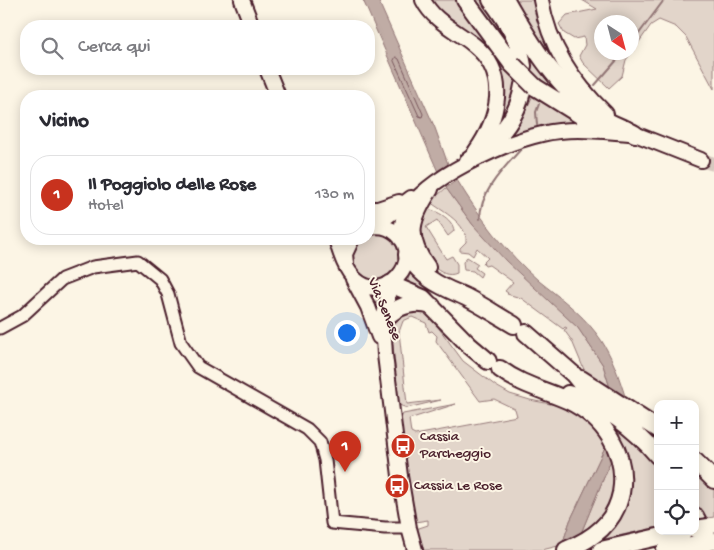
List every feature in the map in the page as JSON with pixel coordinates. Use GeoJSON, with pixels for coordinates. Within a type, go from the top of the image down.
{"type":"FeatureCollection","features":[{"type":"Feature","properties":{"kind":"highway"},"geometry":{"type":"LineString","coordinates":[[465,0],[518,65],[529,86],[584,117],[635,134]]}},
{"type":"Feature","properties":{"kind":"highway"},"geometry":{"type":"LineString","coordinates":[[492,0],[513,33],[522,55],[518,65]]}},
{"type":"Feature","properties":{"kind":"highway"},"geometry":{"type":"LineString","coordinates":[[506,0],[539,55],[559,81],[602,118],[635,134]]}},
{"type":"Feature","properties":{"kind":"highway"},"geometry":{"type":"LineString","coordinates":[[468,160],[489,145],[506,128],[529,86]]}},
{"type":"Feature","properties":{"kind":"highway"},"geometry":{"type":"LineString","coordinates":[[430,188],[414,218],[413,238],[427,267],[451,284],[459,294]]}},
{"type":"Feature","properties":{"kind":"highway"},"geometry":{"type":"LineString","coordinates":[[407,255],[430,280],[447,290],[459,294],[520,329],[573,374],[595,403],[620,455],[622,482],[616,508],[611,519],[587,540],[566,550]]}},
{"type":"Feature","properties":{"kind":"highway"},"geometry":{"type":"LineString","coordinates":[[390,284],[423,298],[434,307],[460,337],[494,365],[523,384],[570,402],[595,403],[629,429],[654,452]]}},
{"type":"Feature","properties":{"kind":"highway"},"geometry":{"type":"LineString","coordinates":[[383,321],[397,308],[406,305],[415,304],[434,307]]}},
{"type":"Feature","properties":{"kind":"highway"},"geometry":{"type":"LineString","coordinates":[[549,393],[567,393],[595,403],[631,410],[654,426]]}},
{"type":"Feature","properties":{"kind":"highway"},"geometry":{"type":"LineString","coordinates":[[699,465],[714,480]]}},
{"type":"Feature","properties":{"kind":"highway"},"geometry":{"type":"LineString","coordinates":[[666,550],[708,536],[699,522]]}},
{"type":"Feature","properties":{"kind":"highway"},"geometry":{"type":"LineString","coordinates":[[601,550],[667,535]]}},
{"type":"Feature","properties":{"kind":"main road"},"geometry":{"type":"LineString","coordinates":[[242,0],[250,20]]}},
{"type":"Feature","properties":{"kind":"main road"},"geometry":{"type":"LineString","coordinates":[[423,0],[436,18],[476,46],[487,60],[495,79],[498,102],[495,116],[486,135],[468,160]]}},
{"type":"Feature","properties":{"kind":"main road"},"geometry":{"type":"LineString","coordinates":[[541,0],[548,33],[570,74],[584,92],[606,114],[635,134],[701,160]]}},
{"type":"Feature","properties":{"kind":"main road"},"geometry":{"type":"LineString","coordinates":[[269,75],[276,90]]}},
{"type":"Feature","properties":{"kind":"main road"},"geometry":{"type":"LineString","coordinates":[[401,239],[405,213],[430,188],[468,160],[543,134],[576,130],[635,134]]}},
{"type":"Feature","properties":{"kind":"main road"},"geometry":{"type":"LineString","coordinates":[[375,209],[392,205],[430,188]]}},
{"type":"Feature","properties":{"kind":"main road"},"geometry":{"type":"LineString","coordinates":[[375,224],[413,196]]}},
{"type":"Feature","properties":{"kind":"main road"},"geometry":{"type":"LineString","coordinates":[[350,245],[346,254],[349,270],[360,283],[370,287],[380,287],[398,279],[405,269],[407,255],[401,239],[390,229],[375,227]]}},
{"type":"Feature","properties":{"kind":"main road","name":"Via Senese"},"geometry":{"type":"LineString","coordinates":[[339,245],[368,307],[385,355]]}},
{"type":"Feature","properties":{"kind":"main road","name":"Via Senese"},"geometry":{"type":"LineString","coordinates":[[390,284],[383,321],[385,355],[409,528],[416,550]]}},
{"type":"Feature","properties":{"kind":"street"},"geometry":{"type":"LineString","coordinates":[[0,328],[22,316],[62,279],[93,267],[138,261],[160,279],[168,294],[181,343],[198,367],[307,429],[320,442],[325,460],[332,523],[385,528],[409,528]]}},
{"type":"Feature","properties":{"kind":"shaded area"},"geometry":{"type":"Polygon","coordinates":[[[430,0],[459,0],[516,76],[512,106],[492,137],[498,73],[444,19],[430,0]]]}},
{"type":"Feature","properties":{"kind":"shaded area"},"geometry":{"type":"Polygon","coordinates":[[[468,0],[481,0],[500,26],[511,54],[468,0]]]}},
{"type":"Feature","properties":{"kind":"shaded area"},"geometry":{"type":"Polygon","coordinates":[[[511,0],[535,0],[568,83],[511,0]]]}},
{"type":"Feature","properties":{"kind":"shaded area"},"geometry":{"type":"Polygon","coordinates":[[[582,0],[714,0],[714,89],[686,37],[676,27],[659,20],[651,25],[639,42],[639,15],[594,15],[594,60],[626,60],[622,76],[609,88],[583,63],[579,56],[585,45],[584,37],[574,39],[564,33],[559,24],[567,15],[597,9],[582,0]]]}},
{"type":"Feature","properties":{"kind":"shaded area"},"geometry":{"type":"Polygon","coordinates":[[[519,29],[580,107],[533,77],[519,29]]]}},
{"type":"Feature","properties":{"kind":"shaded area"},"geometry":{"type":"Polygon","coordinates":[[[534,93],[595,126],[504,140],[525,108],[527,108],[534,93]]]}},
{"type":"Feature","properties":{"kind":"shaded area"},"geometry":{"type":"Polygon","coordinates":[[[446,188],[473,225],[578,328],[603,365],[611,391],[585,372],[572,341],[564,330],[567,328],[563,329],[521,298],[507,294],[505,291],[513,282],[489,265],[485,266],[483,263],[488,258],[477,248],[473,256],[468,252],[460,251],[460,248],[466,242],[466,235],[463,229],[430,202],[446,188]]]}},
{"type":"Feature","properties":{"kind":"shaded area"},"geometry":{"type":"Polygon","coordinates":[[[422,208],[442,215],[453,226],[454,231],[448,236],[437,220],[426,227],[446,259],[452,256],[457,264],[457,273],[451,275],[438,270],[424,253],[419,237],[422,208]]]}},
{"type":"Feature","properties":{"kind":"shaded area"},"geometry":{"type":"Polygon","coordinates":[[[375,232],[390,237],[401,256],[393,275],[378,281],[363,279],[354,268],[352,261],[354,246],[375,245],[375,232]]]}},
{"type":"Feature","properties":{"kind":"shaded area"},"geometry":{"type":"Polygon","coordinates":[[[467,257],[478,264],[475,268],[482,273],[480,277],[473,271],[464,270],[463,262],[467,257]]]}},
{"type":"Feature","properties":{"kind":"shaded area"},"geometry":{"type":"Polygon","coordinates":[[[411,268],[422,278],[433,294],[430,296],[407,284],[411,268]]]}},
{"type":"Feature","properties":{"kind":"shaded area"},"geometry":{"type":"Polygon","coordinates":[[[371,293],[385,293],[380,320],[368,295],[371,293]]]}},
{"type":"Feature","properties":{"kind":"shaded area"},"geometry":{"type":"Polygon","coordinates":[[[410,310],[427,312],[463,361],[496,386],[510,394],[530,400],[571,408],[608,441],[570,521],[562,545],[542,550],[421,550],[416,529],[428,525],[428,520],[415,522],[408,486],[401,418],[403,414],[456,404],[409,419],[411,433],[415,435],[517,416],[515,409],[494,399],[480,401],[436,341],[437,336],[432,331],[429,332],[426,323],[412,317],[403,321],[399,332],[407,404],[441,400],[407,408],[399,405],[391,326],[392,321],[410,310]]]}},
{"type":"Feature","properties":{"kind":"shaded area"},"geometry":{"type":"Polygon","coordinates":[[[620,432],[641,448],[654,463],[654,528],[600,540],[611,528],[618,437],[620,432]]]}},
{"type":"Feature","properties":{"kind":"shaded area"},"geometry":{"type":"Polygon","coordinates":[[[614,453],[618,470],[606,518],[579,538],[614,453]]]}},
{"type":"Feature","properties":{"kind":"shaded area"},"geometry":{"type":"Polygon","coordinates":[[[699,472],[714,486],[714,517],[701,519],[699,515],[699,472]]]}},
{"type":"Feature","properties":{"kind":"water"},"geometry":{"type":"Polygon","coordinates":[[[363,0],[378,0],[435,128],[448,164],[438,172],[375,28],[375,20],[372,20],[363,0]]]}},
{"type":"Feature","properties":{"kind":"water"},"geometry":{"type":"Polygon","coordinates":[[[457,180],[484,221],[527,270],[590,325],[611,357],[627,402],[611,391],[603,365],[578,328],[506,261],[473,225],[446,188],[457,180]]]}},
{"type":"Feature","properties":{"kind":"water"},"geometry":{"type":"Polygon","coordinates":[[[608,441],[614,453],[579,538],[562,545],[570,521],[608,441]]]}},
{"type":"Feature","properties":{"kind":"waterway"},"geometry":{"type":"LineString","coordinates":[[639,34],[664,0]]}},
{"type":"Feature","properties":{"kind":"waterway"},"geometry":{"type":"LineString","coordinates":[[595,85],[617,60]]}},
{"type":"Feature","properties":{"kind":"waterway"},"geometry":{"type":"LineString","coordinates":[[537,125],[536,112],[539,104]]}},
{"type":"Feature","properties":{"kind":"waterway"},"geometry":{"type":"LineString","coordinates":[[480,219],[484,199],[494,181],[522,148]]}},
{"type":"Feature","properties":{"kind":"tunnel"},"geometry":{"type":"LineString","coordinates":[[701,160],[714,164]]}},
{"type":"Feature","properties":{"kind":"place","name":"Cassia Parcheggio"},"geometry":{"type":"Point","coordinates":[403,446]}},
{"type":"Feature","properties":{"kind":"place","name":"Il Poggiolo delle Rose"},"geometry":{"type":"Point","coordinates":[345,472]}},
{"type":"Feature","properties":{"kind":"place","name":"Cassia Le Rose"},"geometry":{"type":"Point","coordinates":[397,486]}}]}
